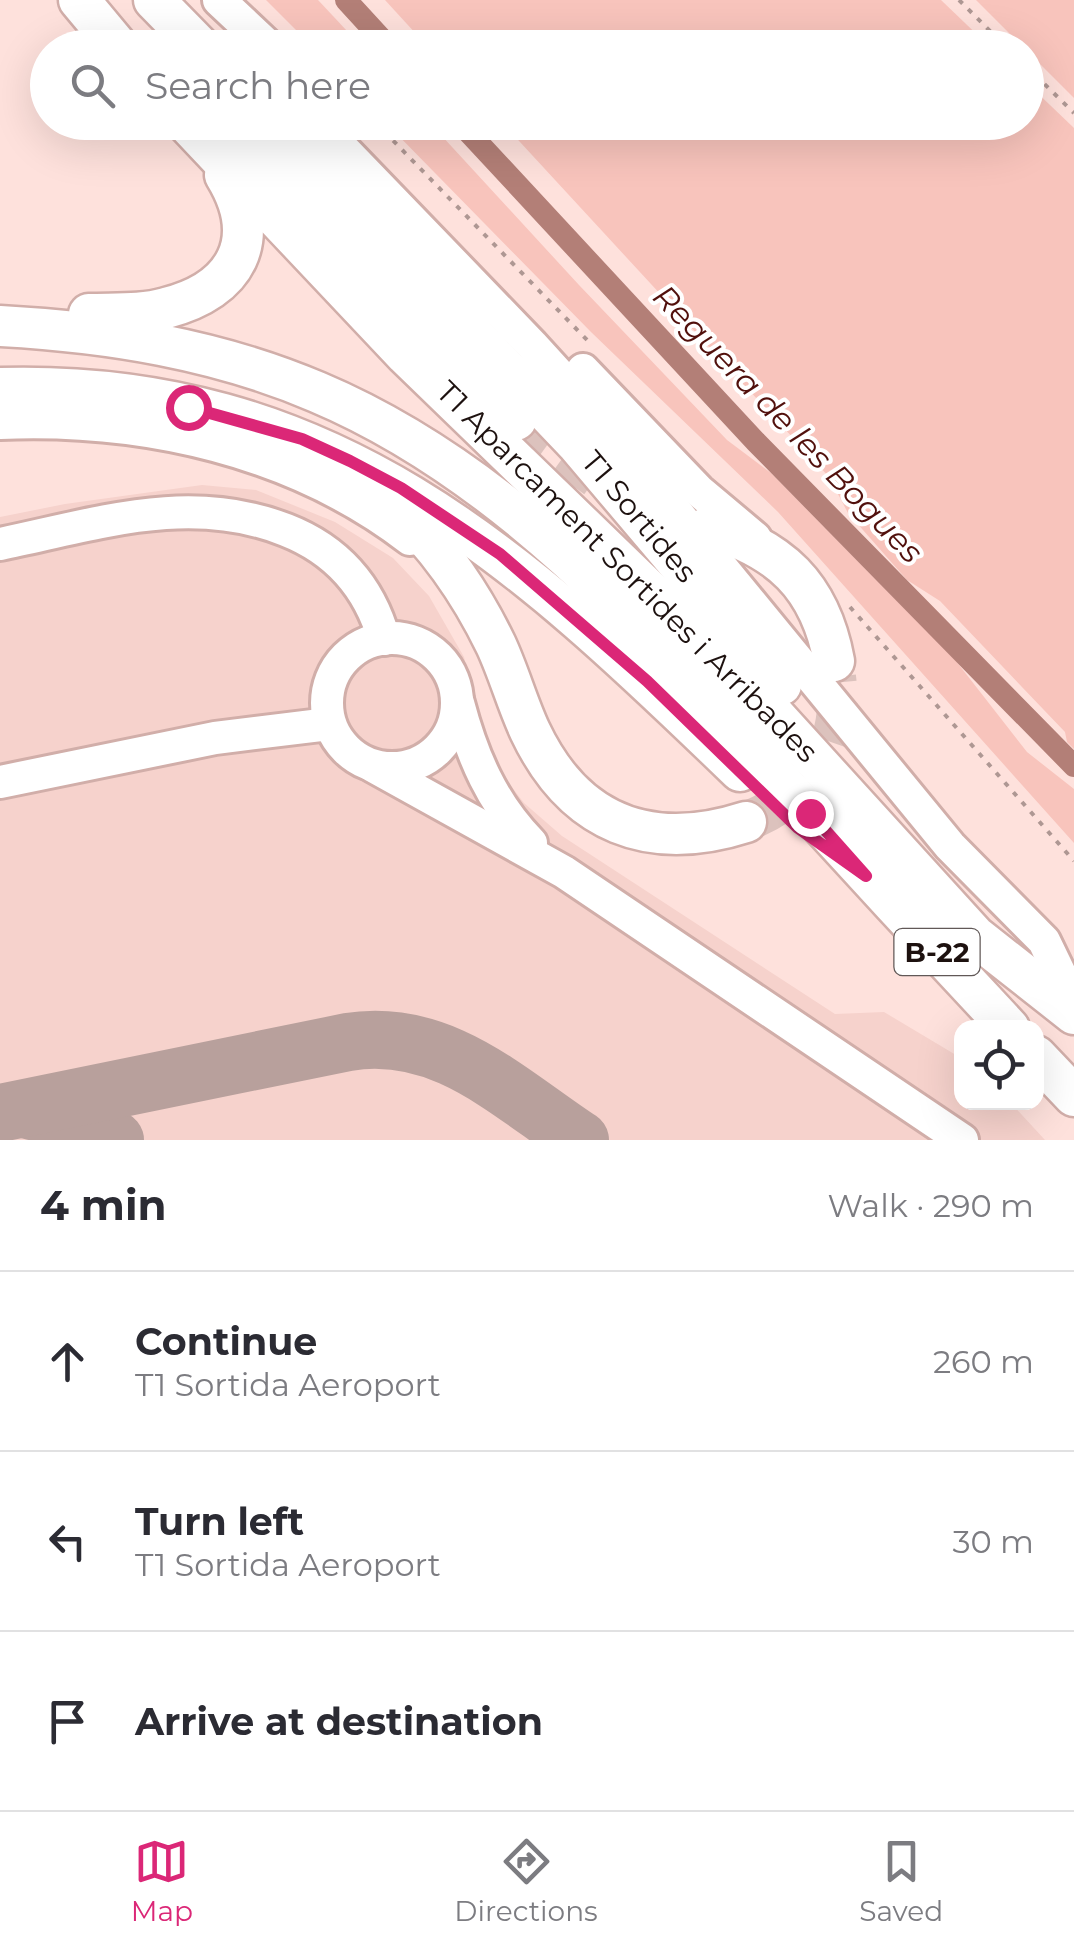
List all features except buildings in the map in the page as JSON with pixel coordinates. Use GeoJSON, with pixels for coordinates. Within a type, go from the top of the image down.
{"type":"FeatureCollection","features":[{"type":"Feature","properties":{"kind":"main road"},"geometry":{"type":"LineString","coordinates":[[152,0],[174,30]]}},
{"type":"Feature","properties":{"kind":"main road"},"geometry":{"type":"LineString","coordinates":[[152,0],[183,30]]}},
{"type":"Feature","properties":{"kind":"main road"},"geometry":{"type":"LineString","coordinates":[[86,8],[104,30]]}},
{"type":"Feature","properties":{"kind":"main road"},"geometry":{"type":"LineString","coordinates":[[86,8],[115,30]]}},
{"type":"Feature","properties":{"kind":"main road"},"geometry":{"type":"LineString","coordinates":[[0,326],[81,314],[164,309],[217,286],[238,257],[245,226],[239,198],[209,140]]}},
{"type":"Feature","properties":{"kind":"main road","name":"T1 Aparcament Sortides i Arribades"},"geometry":{"type":"LineString","coordinates":[[214,140],[406,355],[744,682],[975,936],[1074,1013]]}},
{"type":"Feature","properties":{"kind":"main road"},"geometry":{"type":"LineString","coordinates":[[224,140],[282,176]]}},
{"type":"Feature","properties":{"kind":"main road"},"geometry":{"type":"LineString","coordinates":[[258,140],[282,176],[449,356],[516,420]]}},
{"type":"Feature","properties":{"kind":"main road","name":"T1 Sortides"},"geometry":{"type":"LineString","coordinates":[[288,140],[578,445],[765,667],[1074,1013]]}},
{"type":"Feature","properties":{"kind":"main road"},"geometry":{"type":"LineString","coordinates":[[0,326],[128,337],[196,352],[317,392],[419,446],[477,484],[530,526],[668,656],[866,876]]}},
{"type":"Feature","properties":{"kind":"main road"},"geometry":{"type":"LineString","coordinates":[[0,388],[114,392],[211,412],[302,439],[401,488],[500,554],[633,668],[797,827],[866,876]]}},
{"type":"Feature","properties":{"kind":"main road"},"geometry":{"type":"LineString","coordinates":[[211,412],[354,476],[389,500],[425,533],[497,647],[542,754],[573,793],[610,820],[642,832],[690,834],[746,822]]}},
{"type":"Feature","properties":{"kind":"main road"},"geometry":{"type":"LineString","coordinates":[[708,527],[759,546],[784,564],[816,602],[825,620],[834,661]]}},
{"type":"Feature","properties":{"kind":"main road","name":"B-22"},"geometry":{"type":"LineString","coordinates":[[866,876],[1001,1020]]}},
{"type":"Feature","properties":{"kind":"main road"},"geometry":{"type":"LineString","coordinates":[[1044,1064],[1074,1096]]}},
{"type":"Feature","properties":{"kind":"lane"},"geometry":{"type":"LineString","coordinates":[[208,0],[234,30]]}},
{"type":"Feature","properties":{"kind":"lane"},"geometry":{"type":"LineString","coordinates":[[219,0],[251,30]]}},
{"type":"Feature","properties":{"kind":"lane"},"geometry":{"type":"LineString","coordinates":[[334,140],[532,344],[628,452],[950,846],[1044,941],[1074,1003]]}},
{"type":"Feature","properties":{"kind":"lane"},"geometry":{"type":"LineString","coordinates":[[361,140],[699,491],[784,564]]}},
{"type":"Feature","properties":{"kind":"lane"},"geometry":{"type":"LineString","coordinates":[[0,423],[58,420],[195,438],[308,477],[373,510],[450,567]]}},
{"type":"Feature","properties":{"kind":"lane"},"geometry":{"type":"LineString","coordinates":[[0,544],[144,514],[206,510],[238,514],[322,546],[342,564],[369,599],[384,639]]}},
{"type":"Feature","properties":{"kind":"lane"},"geometry":{"type":"LineString","coordinates":[[564,872],[515,826],[497,801],[468,740],[450,672],[440,659],[410,640],[384,639],[356,648],[333,674],[326,705],[329,724],[344,748],[564,872],[962,1140]]}},
{"type":"Feature","properties":{"kind":"lane"},"geometry":{"type":"LineString","coordinates":[[373,766],[405,768],[428,759],[449,736],[458,703]]}},
{"type":"Feature","properties":{"kind":"lane"},"geometry":{"type":"LineString","coordinates":[[0,782],[215,738],[329,724]]}},
{"type":"Feature","properties":{"kind":"path"},"geometry":{"type":"LineString","coordinates":[[959,0],[990,30]]}},
{"type":"Feature","properties":{"kind":"path"},"geometry":{"type":"LineString","coordinates":[[1044,84],[1074,113]]}},
{"type":"Feature","properties":{"kind":"path"},"geometry":{"type":"LineString","coordinates":[[1041,825],[1074,861]]}},
{"type":"Feature","properties":{"kind":"shaded area"},"geometry":{"type":"Polygon","coordinates":[[[266,0],[318,0],[346,30],[296,30],[266,0]]]}},
{"type":"Feature","properties":{"kind":"shaded area"},"geometry":{"type":"Polygon","coordinates":[[[385,0],[941,0],[972,30],[412,30],[385,0]]]}},
{"type":"Feature","properties":{"kind":"shaded area"},"geometry":{"type":"Polygon","coordinates":[[[976,0],[1074,0],[1074,98],[1044,68],[1044,30],[1006,30],[976,0]]]}},
{"type":"Feature","properties":{"kind":"shaded area"},"geometry":{"type":"Polygon","coordinates":[[[1044,99],[1074,128],[1074,749],[1065,732],[940,601],[907,580],[848,513],[829,477],[518,140],[1044,140],[1044,99]]]}},
{"type":"Feature","properties":{"kind":"shaded area"},"geometry":{"type":"Polygon","coordinates":[[[403,140],[446,140],[727,440],[771,473],[956,661],[1027,752],[1074,789],[1074,843],[778,512],[591,332],[403,140]]]}},
{"type":"Feature","properties":{"kind":"shaded area"},"geometry":{"type":"Polygon","coordinates":[[[202,485],[256,490],[335,522],[393,558],[429,596],[464,657],[487,755],[524,803],[562,836],[835,1014],[884,1012],[954,1054],[954,1110],[1017,1110],[1045,1140],[0,1140],[0,517],[202,485]]]}},
{"type":"Feature","properties":{"kind":"waterway","name":"Reguera de les Bogues"},"geometry":{"type":"LineString","coordinates":[[346,0],[374,30]]}},
{"type":"Feature","properties":{"kind":"waterway","name":"Reguera de les Bogues"},"geometry":{"type":"LineString","coordinates":[[476,140],[756,442],[1074,766]]}},
{"type":"Feature","properties":{"kind":"taxiway"},"geometry":{"type":"LineString","coordinates":[[0,1113],[348,1042],[382,1040],[414,1044],[472,1067],[580,1140]]}},
{"type":"Feature","properties":{"kind":"taxiway"},"geometry":{"type":"LineString","coordinates":[[31,1111],[73,1118],[115,1140]]}},
{"type":"Feature","properties":{"kind":"tunnel"},"geometry":{"type":"LineString","coordinates":[[516,420],[596,478]]}},
{"type":"Feature","properties":{"kind":"tunnel"},"geometry":{"type":"LineString","coordinates":[[746,822],[788,798],[818,766],[835,726],[836,677]]}},
{"type":"Feature","properties":{"kind":"route"},"geometry":{"type":"LineString","coordinates":[[188,407],[302,439],[350,461],[401,488],[500,554],[647,681],[797,827],[866,876],[810,813]]}}]}
